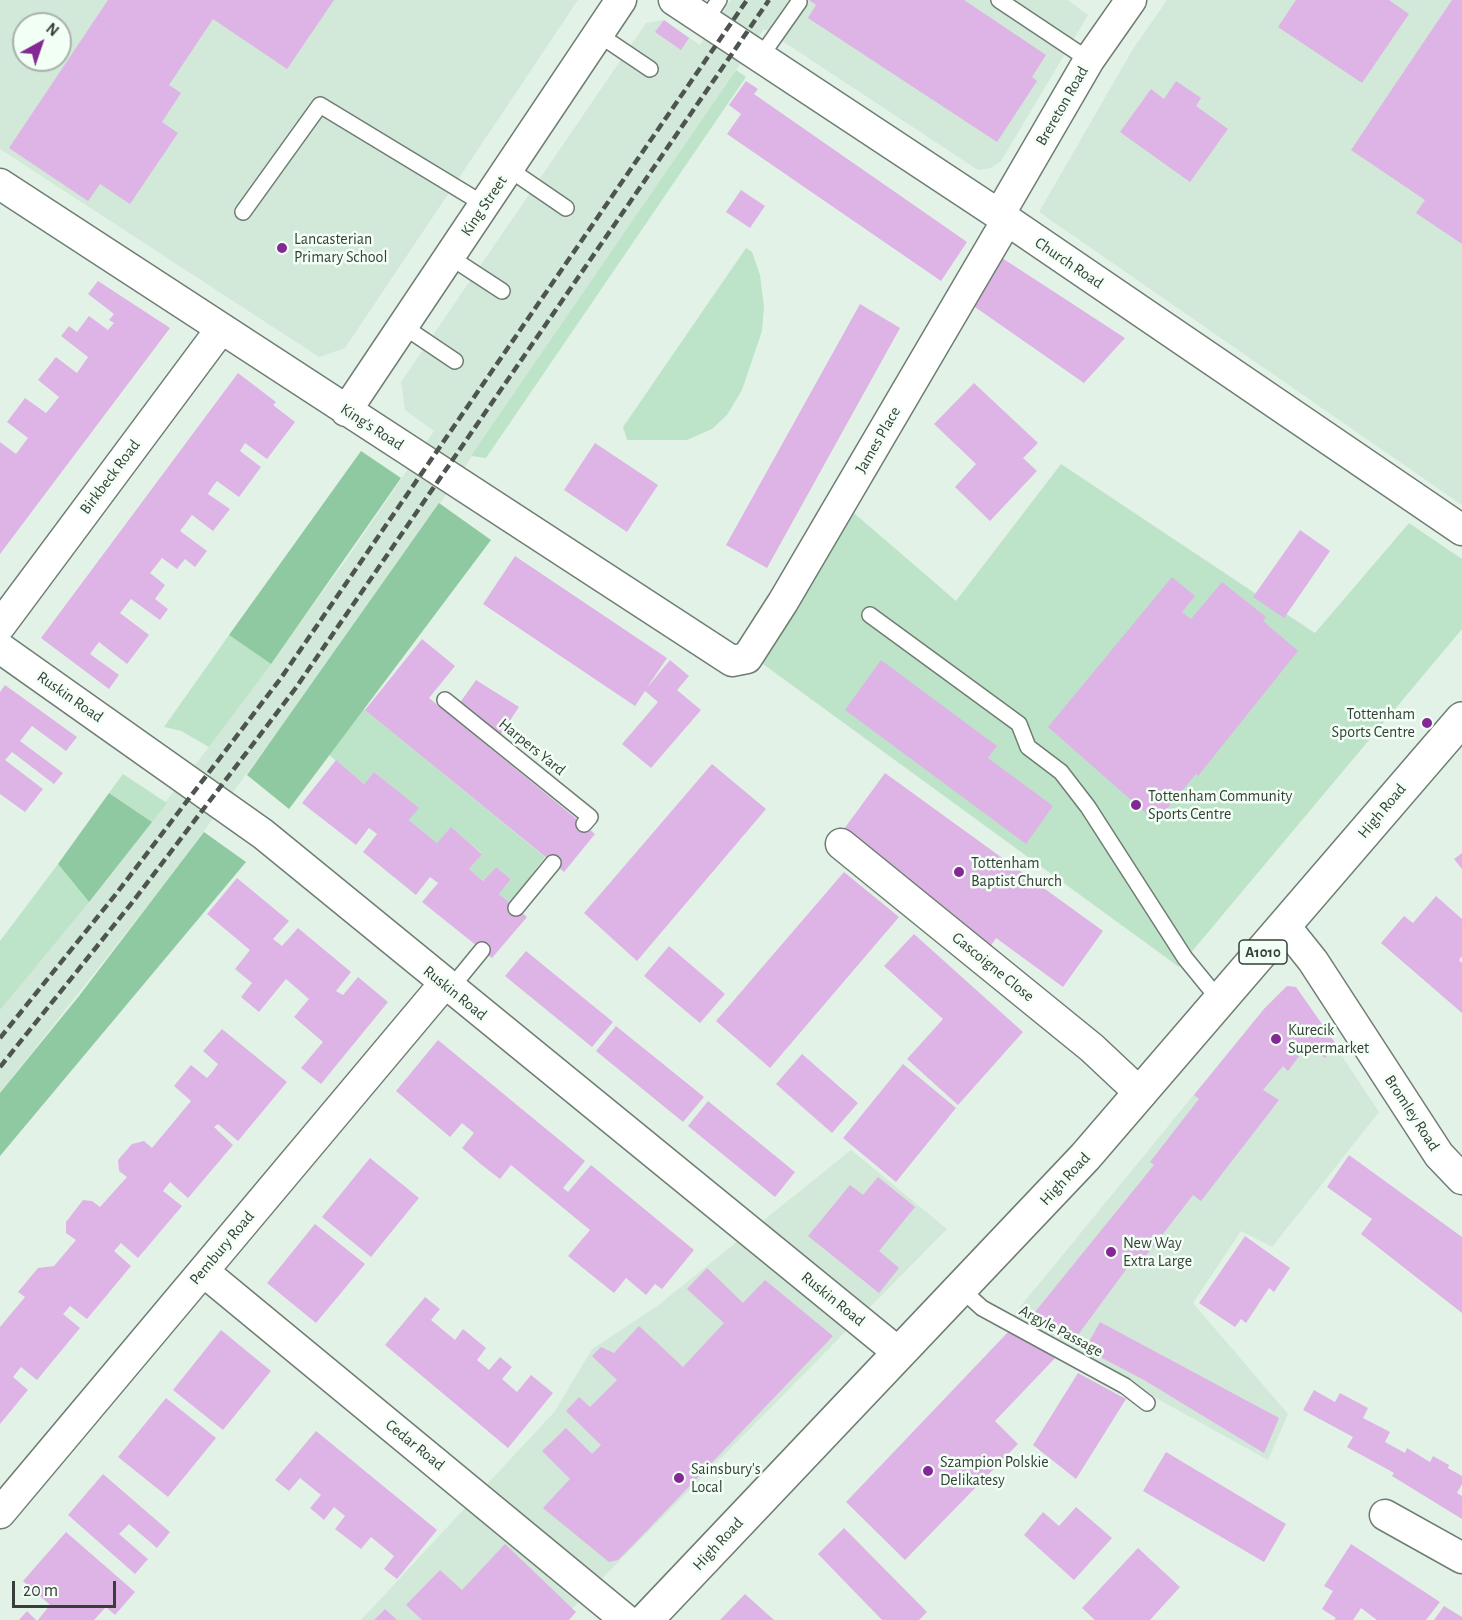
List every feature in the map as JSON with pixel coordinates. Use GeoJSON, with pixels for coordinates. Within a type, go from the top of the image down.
{"type":"FeatureCollection","features":[{"type":"Feature","properties":{"kind":"main road","name":"High Road"},"geometry":{"type":"LineString","coordinates":[[646,1620],[1141,1094],[1462,718]]}},
{"type":"Feature","properties":{"kind":"street","name":"King Street"},"geometry":{"type":"LineString","coordinates":[[346,411],[621,0]]}},
{"type":"Feature","properties":{"kind":"street","name":"Church Road"},"geometry":{"type":"LineString","coordinates":[[674,0],[712,10],[761,56],[1462,530]]}},
{"type":"Feature","properties":{"kind":"street","name":"Brereton Road"},"geometry":{"type":"LineString","coordinates":[[1003,218],[1089,60],[1131,0]]}},
{"type":"Feature","properties":{"kind":"street","name":"King's Road"},"geometry":{"type":"LineString","coordinates":[[0,183],[732,661],[747,658]]}},
{"type":"Feature","properties":{"kind":"street","name":"James Place"},"geometry":{"type":"LineString","coordinates":[[747,658],[783,602],[1003,218]]}},
{"type":"Feature","properties":{"kind":"street","name":"Birkbeck Road"},"geometry":{"type":"LineString","coordinates":[[0,626],[221,329]]}},
{"type":"Feature","properties":{"kind":"street","name":"Ruskin Road"},"geometry":{"type":"LineString","coordinates":[[0,648],[246,821],[899,1353]]}},
{"type":"Feature","properties":{"kind":"street","name":"Gascoigne Close"},"geometry":{"type":"LineString","coordinates":[[841,844],[1092,1048],[1141,1094]]}},
{"type":"Feature","properties":{"kind":"street","name":"Bromley Road"},"geometry":{"type":"LineString","coordinates":[[1285,926],[1313,962],[1433,1146],[1462,1179]]}},
{"type":"Feature","properties":{"kind":"street","name":"Pembury Road"},"geometry":{"type":"LineString","coordinates":[[0,1513],[447,986]]}},
{"type":"Feature","properties":{"kind":"street","name":"Cedar Road"},"geometry":{"type":"LineString","coordinates":[[203,1271],[626,1620]]}},
{"type":"Feature","properties":{"kind":"street"},"geometry":{"type":"LineString","coordinates":[[1385,1515],[1462,1557]]}},
{"type":"Feature","properties":{"kind":"lane"},"geometry":{"type":"LineString","coordinates":[[999,0],[1089,60]]}},
{"type":"Feature","properties":{"kind":"lane"},"geometry":{"type":"LineString","coordinates":[[761,56],[799,2]]}},
{"type":"Feature","properties":{"kind":"lane"},"geometry":{"type":"LineString","coordinates":[[598,34],[650,69]]}},
{"type":"Feature","properties":{"kind":"lane"},"geometry":{"type":"LineString","coordinates":[[243,212],[320,105],[485,205]]}},
{"type":"Feature","properties":{"kind":"lane"},"geometry":{"type":"LineString","coordinates":[[509,169],[566,208]]}},
{"type":"Feature","properties":{"kind":"lane"},"geometry":{"type":"LineString","coordinates":[[450,257],[502,291]]}},
{"type":"Feature","properties":{"kind":"lane"},"geometry":{"type":"LineString","coordinates":[[403,326],[456,362]]}},
{"type":"Feature","properties":{"kind":"lane"},"geometry":{"type":"LineString","coordinates":[[870,615],[1019,724],[1028,747],[1061,772],[1088,807],[1185,958],[1221,1002]]}},
{"type":"Feature","properties":{"kind":"lane","name":"Harpers Yard"},"geometry":{"type":"LineString","coordinates":[[445,700],[590,817],[584,824]]}},
{"type":"Feature","properties":{"kind":"lane"},"geometry":{"type":"LineString","coordinates":[[516,908],[553,863]]}},
{"type":"Feature","properties":{"kind":"lane"},"geometry":{"type":"LineString","coordinates":[[447,986],[482,950]]}},
{"type":"Feature","properties":{"kind":"lane","name":"Argyle Passage"},"geometry":{"type":"LineString","coordinates":[[960,1288],[982,1308],[1125,1386],[1147,1403]]}},
{"type":"Feature","properties":{"kind":"shaded area","name":"Lancasterian Primary School"},"geometry":{"type":"Polygon","coordinates":[[[0,0],[578,0],[345,348],[319,357],[0,149],[0,0]]]}},
{"type":"Feature","properties":{"kind":"shaded area"},"geometry":{"type":"Polygon","coordinates":[[[731,0],[1068,0],[1088,15],[1001,161],[991,168],[978,170],[764,29],[378,594],[307,693],[166,882],[0,1093],[0,1010],[209,747],[346,560],[434,431],[405,410],[401,382],[646,23],[664,20],[700,45],[731,0]]]}},
{"type":"Feature","properties":{"kind":"shaded area"},"geometry":{"type":"Polygon","coordinates":[[[1167,0],[1462,0],[1462,505],[1039,212],[1133,49],[1167,0]]]}},
{"type":"Feature","properties":{"kind":"shaded area"},"geometry":{"type":"Polygon","coordinates":[[[1287,986],[1296,987],[1379,1112],[1272,1247],[1241,1231],[1193,1303],[1288,1414],[1268,1460],[1011,1318],[1264,1009],[1287,986]]]}},
{"type":"Feature","properties":{"kind":"shaded area"},"geometry":{"type":"Polygon","coordinates":[[[851,1150],[947,1229],[561,1620],[361,1620],[555,1411],[592,1349],[656,1307],[851,1150]]]}},
{"type":"Feature","properties":{"kind":"green space"},"geometry":{"type":"Polygon","coordinates":[[[736,70],[746,77],[486,458],[471,456],[736,70]]]}},
{"type":"Feature","properties":{"kind":"green space"},"geometry":{"type":"Polygon","coordinates":[[[746,248],[752,252],[760,275],[764,306],[762,331],[742,390],[727,415],[712,429],[687,440],[627,440],[623,427],[746,248]]]}},
{"type":"Feature","properties":{"kind":"green space"},"geometry":{"type":"Polygon","coordinates":[[[361,451],[401,478],[271,664],[229,635],[361,451]]]}},
{"type":"Feature","properties":{"kind":"green space","name":"Tottenham Community Sports Centre"},"geometry":{"type":"Polygon","coordinates":[[[1061,464],[1315,633],[1409,523],[1462,559],[1462,629],[1179,967],[756,659],[847,507],[956,601],[1061,464]]]}},
{"type":"Feature","properties":{"kind":"green space"},"geometry":{"type":"Polygon","coordinates":[[[439,503],[491,540],[289,809],[247,775],[439,503]]]}},
{"type":"Feature","properties":{"kind":"green space"},"geometry":{"type":"Polygon","coordinates":[[[229,635],[271,664],[209,747],[181,731],[164,727],[229,635]]]}},
{"type":"Feature","properties":{"kind":"green space"},"geometry":{"type":"Polygon","coordinates":[[[364,709],[545,857],[510,903],[499,894],[511,879],[496,867],[483,881],[469,869],[482,853],[451,828],[437,843],[409,820],[418,808],[374,772],[364,784],[329,755],[364,709]]]}},
{"type":"Feature","properties":{"kind":"green space"},"geometry":{"type":"Polygon","coordinates":[[[123,774],[167,803],[152,822],[109,793],[123,774]]]}},
{"type":"Feature","properties":{"kind":"green space"},"geometry":{"type":"Polygon","coordinates":[[[109,793],[152,822],[89,902],[58,864],[109,793]]]}},
{"type":"Feature","properties":{"kind":"green space"},"geometry":{"type":"Polygon","coordinates":[[[204,832],[246,862],[0,1156],[0,1093],[79,996],[204,832]]]}},
{"type":"Feature","properties":{"kind":"green space"},"geometry":{"type":"Polygon","coordinates":[[[58,864],[89,902],[0,1010],[0,941],[58,864]]]}},
{"type":"Feature","properties":{"kind":"building"},"geometry":{"type":"Polygon","coordinates":[[[108,0],[334,0],[287,69],[213,19],[169,85],[181,93],[162,122],[178,133],[130,204],[100,184],[88,201],[9,148],[60,72],[72,72],[72,54],[108,0]]]}},
{"type":"Feature","properties":{"kind":"building"},"geometry":{"type":"Polygon","coordinates":[[[809,0],[964,0],[1046,55],[1032,77],[1037,81],[997,142],[808,18],[816,5],[809,0]]]}},
{"type":"Feature","properties":{"kind":"building"},"geometry":{"type":"Polygon","coordinates":[[[1296,0],[1389,0],[1409,14],[1362,83],[1278,27],[1296,0]]]}},
{"type":"Feature","properties":{"kind":"building"},"geometry":{"type":"Polygon","coordinates":[[[1452,0],[1462,0],[1462,244],[1416,213],[1425,200],[1351,150],[1452,0]]]}},
{"type":"Feature","properties":{"kind":"building"},"geometry":{"type":"Polygon","coordinates":[[[664,20],[689,38],[681,50],[655,32],[664,20]]]}},
{"type":"Feature","properties":{"kind":"building"},"geometry":{"type":"Polygon","coordinates":[[[746,81],[758,89],[754,94],[967,242],[941,281],[727,134],[741,114],[729,105],[746,81]]]}},
{"type":"Feature","properties":{"kind":"building"},"geometry":{"type":"Polygon","coordinates":[[[1176,81],[1201,98],[1196,106],[1228,129],[1190,182],[1120,132],[1151,89],[1164,99],[1176,81]]]}},
{"type":"Feature","properties":{"kind":"building"},"geometry":{"type":"Polygon","coordinates":[[[741,190],[765,206],[750,228],[726,212],[741,190]]]}},
{"type":"Feature","properties":{"kind":"building"},"geometry":{"type":"Polygon","coordinates":[[[999,256],[1125,338],[1084,383],[972,305],[999,256]]]}},
{"type":"Feature","properties":{"kind":"building"},"geometry":{"type":"Polygon","coordinates":[[[98,281],[170,328],[0,554],[0,442],[16,454],[28,438],[7,422],[25,398],[46,413],[59,397],[38,380],[56,357],[77,373],[88,357],[61,336],[69,326],[77,332],[89,316],[108,330],[114,323],[109,320],[114,314],[88,294],[98,281]]]}},
{"type":"Feature","properties":{"kind":"building"},"geometry":{"type":"Polygon","coordinates":[[[860,304],[900,328],[767,568],[726,545],[860,304]]]}},
{"type":"Feature","properties":{"kind":"building"},"geometry":{"type":"Polygon","coordinates":[[[238,373],[276,402],[273,405],[295,422],[267,459],[245,443],[240,451],[261,467],[239,497],[217,481],[213,486],[208,494],[230,509],[213,531],[192,515],[180,531],[207,551],[195,567],[185,559],[177,569],[162,558],[150,573],[165,585],[155,599],[168,609],[160,620],[131,599],[120,613],[149,635],[127,664],[99,642],[90,654],[119,675],[109,689],[41,638],[238,373]]]}},
{"type":"Feature","properties":{"kind":"building"},"geometry":{"type":"Polygon","coordinates":[[[974,383],[1038,443],[1023,458],[1037,471],[990,521],[955,487],[976,464],[934,424],[974,383]]]}},
{"type":"Feature","properties":{"kind":"building"},"geometry":{"type":"Polygon","coordinates":[[[595,443],[658,485],[627,532],[564,490],[595,443]]]}},
{"type":"Feature","properties":{"kind":"building"},"geometry":{"type":"Polygon","coordinates":[[[1300,530],[1330,551],[1284,618],[1253,597],[1300,530]]]}},
{"type":"Feature","properties":{"kind":"building"},"geometry":{"type":"Polygon","coordinates":[[[515,556],[667,658],[646,689],[670,660],[689,676],[677,690],[701,710],[651,768],[622,744],[658,702],[645,691],[635,706],[483,604],[515,556]]]}},
{"type":"Feature","properties":{"kind":"building"},"geometry":{"type":"Polygon","coordinates":[[[1172,577],[1195,596],[1182,612],[1191,619],[1222,582],[1266,617],[1263,621],[1298,651],[1198,776],[1196,774],[1156,822],[1048,727],[1172,577]]]}},
{"type":"Feature","properties":{"kind":"building"},"geometry":{"type":"Polygon","coordinates":[[[422,639],[455,666],[429,698],[595,834],[564,872],[365,710],[422,639]]]}},
{"type":"Feature","properties":{"kind":"building"},"geometry":{"type":"Polygon","coordinates":[[[881,660],[997,746],[988,758],[1053,806],[1026,844],[845,710],[881,660]]]}},
{"type":"Feature","properties":{"kind":"building"},"geometry":{"type":"Polygon","coordinates":[[[476,680],[519,707],[499,737],[459,704],[476,680]]]}},
{"type":"Feature","properties":{"kind":"building"},"geometry":{"type":"Polygon","coordinates":[[[5,685],[77,737],[66,751],[32,726],[20,741],[63,773],[54,784],[12,752],[5,760],[43,789],[25,812],[0,794],[0,692],[5,685]]]}},
{"type":"Feature","properties":{"kind":"building"},"geometry":{"type":"Polygon","coordinates":[[[336,760],[364,784],[374,772],[419,808],[409,820],[437,843],[451,827],[482,854],[469,869],[483,881],[496,867],[511,879],[499,894],[527,917],[492,958],[422,902],[438,883],[430,877],[416,895],[363,852],[377,834],[369,828],[356,845],[302,803],[336,760]]]}},
{"type":"Feature","properties":{"kind":"building"},"geometry":{"type":"Polygon","coordinates":[[[712,764],[766,809],[637,961],[584,913],[712,764]]]}},
{"type":"Feature","properties":{"kind":"building","name":"Tottenham Baptist Church"},"geometry":{"type":"Polygon","coordinates":[[[885,773],[1103,931],[1063,987],[996,938],[990,947],[947,916],[844,829],[885,773]]]}},
{"type":"Feature","properties":{"kind":"building"},"geometry":{"type":"Polygon","coordinates":[[[1462,853],[1462,869],[1454,859],[1462,853]]]}},
{"type":"Feature","properties":{"kind":"building"},"geometry":{"type":"Polygon","coordinates":[[[844,872],[899,917],[770,1068],[716,1021],[844,872]]]}},
{"type":"Feature","properties":{"kind":"building"},"geometry":{"type":"Polygon","coordinates":[[[237,878],[289,921],[273,939],[282,946],[298,928],[351,972],[336,991],[343,995],[358,977],[388,1002],[321,1084],[301,1068],[323,1042],[294,1017],[309,999],[286,979],[259,1012],[241,997],[252,983],[235,969],[250,950],[207,914],[237,878]]]}},
{"type":"Feature","properties":{"kind":"building"},"geometry":{"type":"Polygon","coordinates":[[[1436,896],[1462,919],[1462,956],[1459,960],[1462,963],[1462,1013],[1381,943],[1404,916],[1413,923],[1436,896]]]}},
{"type":"Feature","properties":{"kind":"building"},"geometry":{"type":"Polygon","coordinates":[[[914,934],[1023,1032],[958,1105],[907,1059],[943,1019],[884,966],[914,934]]]}},
{"type":"Feature","properties":{"kind":"building"},"geometry":{"type":"Polygon","coordinates":[[[669,946],[725,994],[700,1023],[644,976],[669,946]]]}},
{"type":"Feature","properties":{"kind":"building"},"geometry":{"type":"Polygon","coordinates":[[[526,951],[613,1022],[592,1047],[505,976],[526,951]]]}},
{"type":"Feature","properties":{"kind":"building"},"geometry":{"type":"Polygon","coordinates":[[[1287,986],[1296,987],[1336,1044],[1325,1058],[1308,1044],[1288,1071],[1283,1066],[1263,1090],[1279,1100],[1201,1201],[1193,1195],[1142,1261],[1136,1256],[1072,1343],[1036,1324],[1035,1312],[1154,1165],[1150,1162],[1199,1099],[1194,1095],[1264,1009],[1287,986]]]}},
{"type":"Feature","properties":{"kind":"building"},"geometry":{"type":"Polygon","coordinates":[[[616,1026],[704,1097],[683,1122],[596,1051],[616,1026]]]}},
{"type":"Feature","properties":{"kind":"building"},"geometry":{"type":"Polygon","coordinates":[[[222,1029],[287,1082],[238,1141],[218,1124],[214,1127],[233,1145],[188,1198],[170,1182],[163,1191],[182,1206],[138,1258],[121,1243],[114,1251],[131,1266],[87,1319],[70,1306],[63,1314],[80,1328],[37,1380],[21,1367],[13,1377],[28,1390],[0,1424],[0,1327],[25,1297],[18,1292],[38,1268],[54,1266],[76,1240],[66,1233],[66,1222],[83,1200],[92,1201],[100,1207],[127,1177],[119,1171],[118,1160],[132,1144],[144,1141],[152,1148],[191,1101],[174,1086],[191,1065],[207,1078],[213,1071],[218,1064],[203,1051],[222,1029]]]}},
{"type":"Feature","properties":{"kind":"building"},"geometry":{"type":"Polygon","coordinates":[[[438,1040],[585,1161],[563,1188],[568,1192],[591,1165],[694,1250],[662,1289],[655,1284],[646,1295],[626,1278],[614,1293],[568,1256],[590,1230],[511,1165],[500,1179],[483,1166],[462,1148],[474,1133],[462,1123],[450,1137],[396,1091],[438,1040]]]}},
{"type":"Feature","properties":{"kind":"building"},"geometry":{"type":"Polygon","coordinates":[[[802,1054],[858,1103],[832,1133],[776,1084],[802,1054]]]}},
{"type":"Feature","properties":{"kind":"building"},"geometry":{"type":"Polygon","coordinates":[[[903,1064],[956,1108],[896,1182],[843,1138],[903,1064]]]}},
{"type":"Feature","properties":{"kind":"building"},"geometry":{"type":"Polygon","coordinates":[[[708,1101],[795,1172],[775,1197],[688,1126],[708,1101]]]}},
{"type":"Feature","properties":{"kind":"building"},"geometry":{"type":"Polygon","coordinates":[[[1349,1155],[1462,1237],[1462,1313],[1361,1234],[1372,1219],[1327,1187],[1349,1155]]]}},
{"type":"Feature","properties":{"kind":"building"},"geometry":{"type":"Polygon","coordinates":[[[370,1158],[419,1198],[371,1257],[322,1217],[370,1158]]]}},
{"type":"Feature","properties":{"kind":"building"},"geometry":{"type":"Polygon","coordinates":[[[878,1177],[915,1207],[879,1251],[899,1268],[879,1293],[808,1236],[850,1185],[863,1195],[878,1177]]]}},
{"type":"Feature","properties":{"kind":"building"},"geometry":{"type":"Polygon","coordinates":[[[315,1224],[365,1264],[316,1323],[267,1283],[315,1224]]]}},
{"type":"Feature","properties":{"kind":"building"},"geometry":{"type":"Polygon","coordinates":[[[1245,1236],[1290,1268],[1274,1292],[1269,1288],[1246,1323],[1241,1319],[1235,1327],[1199,1303],[1245,1236]]]}},
{"type":"Feature","properties":{"kind":"building"},"geometry":{"type":"Polygon","coordinates":[[[707,1268],[743,1303],[765,1280],[833,1336],[636,1542],[618,1560],[609,1562],[543,1508],[570,1479],[542,1451],[566,1428],[592,1454],[601,1445],[566,1411],[579,1397],[590,1407],[617,1380],[592,1356],[601,1347],[614,1353],[639,1326],[683,1367],[724,1323],[687,1289],[707,1268]]]}},
{"type":"Feature","properties":{"kind":"building"},"geometry":{"type":"Polygon","coordinates":[[[425,1297],[440,1309],[431,1320],[455,1340],[463,1329],[486,1348],[477,1360],[489,1370],[500,1357],[512,1367],[502,1379],[517,1392],[531,1375],[553,1393],[508,1448],[385,1345],[425,1297]]]}},
{"type":"Feature","properties":{"kind":"building"},"geometry":{"type":"Polygon","coordinates":[[[1100,1322],[1279,1418],[1264,1453],[1144,1380],[1085,1349],[1100,1322]]]}},
{"type":"Feature","properties":{"kind":"building"},"geometry":{"type":"Polygon","coordinates":[[[221,1330],[271,1371],[223,1430],[173,1390],[221,1330]]]}},
{"type":"Feature","properties":{"kind":"building"},"geometry":{"type":"Polygon","coordinates":[[[1010,1330],[1057,1356],[995,1421],[1018,1444],[905,1560],[846,1502],[1010,1330]]]}},
{"type":"Feature","properties":{"kind":"building"},"geometry":{"type":"Polygon","coordinates":[[[1078,1373],[1126,1399],[1076,1479],[1033,1445],[1078,1373]]]}},
{"type":"Feature","properties":{"kind":"building"},"geometry":{"type":"Polygon","coordinates":[[[1314,1390],[1335,1402],[1340,1393],[1368,1408],[1363,1418],[1390,1432],[1385,1442],[1405,1453],[1407,1448],[1430,1462],[1433,1456],[1462,1476],[1462,1484],[1457,1493],[1462,1496],[1462,1519],[1392,1476],[1394,1473],[1347,1447],[1353,1437],[1303,1410],[1314,1390]]]}},
{"type":"Feature","properties":{"kind":"building"},"geometry":{"type":"Polygon","coordinates":[[[166,1398],[216,1438],[168,1497],[118,1457],[166,1398]]]}},
{"type":"Feature","properties":{"kind":"building"},"geometry":{"type":"Polygon","coordinates":[[[316,1431],[437,1530],[397,1579],[384,1569],[394,1556],[371,1537],[361,1549],[335,1529],[345,1516],[334,1507],[324,1520],[310,1508],[321,1495],[300,1478],[289,1491],[275,1480],[316,1431]]]}},
{"type":"Feature","properties":{"kind":"building"},"geometry":{"type":"Polygon","coordinates":[[[1166,1452],[1286,1524],[1264,1562],[1143,1491],[1166,1452]]]}},
{"type":"Feature","properties":{"kind":"building"},"geometry":{"type":"Polygon","coordinates":[[[103,1474],[170,1532],[157,1548],[129,1524],[119,1534],[148,1559],[135,1574],[68,1515],[103,1474]]]}},
{"type":"Feature","properties":{"kind":"building"},"geometry":{"type":"Polygon","coordinates":[[[1076,1507],[1112,1538],[1074,1580],[1024,1535],[1043,1512],[1059,1526],[1076,1507]]]}},
{"type":"Feature","properties":{"kind":"building"},"geometry":{"type":"Polygon","coordinates":[[[844,1528],[927,1612],[919,1620],[882,1620],[818,1554],[844,1528]]]}},
{"type":"Feature","properties":{"kind":"building"},"geometry":{"type":"Polygon","coordinates":[[[66,1532],[135,1592],[115,1615],[106,1607],[94,1620],[38,1620],[50,1605],[23,1581],[66,1532]]]}},
{"type":"Feature","properties":{"kind":"building"},"geometry":{"type":"Polygon","coordinates":[[[505,1544],[576,1612],[569,1620],[422,1620],[406,1605],[440,1570],[462,1590],[505,1544]]]}},
{"type":"Feature","properties":{"kind":"building"},"geometry":{"type":"Polygon","coordinates":[[[1351,1544],[1440,1602],[1426,1620],[1377,1620],[1361,1608],[1353,1620],[1334,1620],[1336,1618],[1322,1609],[1333,1591],[1324,1586],[1351,1544]]]}},
{"type":"Feature","properties":{"kind":"building"},"geometry":{"type":"Polygon","coordinates":[[[1138,1548],[1180,1587],[1150,1620],[1095,1620],[1082,1608],[1138,1548]]]}},
{"type":"Feature","properties":{"kind":"building"},"geometry":{"type":"Polygon","coordinates":[[[745,1594],[774,1620],[720,1620],[745,1594]]]}},
{"type":"Feature","properties":{"kind":"building"},"geometry":{"type":"Polygon","coordinates":[[[1444,1606],[1462,1617],[1462,1620],[1434,1620],[1444,1606]]]}},
{"type":"Feature","properties":{"kind":"building"},"geometry":{"type":"Polygon","coordinates":[[[385,1609],[397,1620],[374,1620],[385,1609]]]}},
{"type":"Feature","properties":{"kind":"building"},"geometry":{"type":"Polygon","coordinates":[[[27,1611],[36,1620],[19,1620],[27,1611]]]}},
{"type":"Feature","properties":{"kind":"railway"},"geometry":{"type":"LineString","coordinates":[[0,1038],[116,894],[281,678],[747,0]]}},
{"type":"Feature","properties":{"kind":"railway"},"geometry":{"type":"LineString","coordinates":[[0,1067],[131,904],[295,689],[769,0]]}},
{"type":"Feature","properties":{"kind":"place","name":"Lancasterian Primary School"},"geometry":{"type":"Point","coordinates":[282,248]}},
{"type":"Feature","properties":{"kind":"place","name":"Tottenham Sports Centre"},"geometry":{"type":"Point","coordinates":[1427,723]}},
{"type":"Feature","properties":{"kind":"place","name":"Tottenham Community Sports Centre"},"geometry":{"type":"Point","coordinates":[1136,805]}},
{"type":"Feature","properties":{"kind":"place","name":"Tottenham Baptist Church"},"geometry":{"type":"Point","coordinates":[959,872]}},
{"type":"Feature","properties":{"kind":"place","name":"Kurecik Supermarket"},"geometry":{"type":"Point","coordinates":[1276,1039]}},
{"type":"Feature","properties":{"kind":"place","name":"New Way Extra Large"},"geometry":{"type":"Point","coordinates":[1111,1252]}},
{"type":"Feature","properties":{"kind":"place","name":"Szampion Polskie Delikatesy"},"geometry":{"type":"Point","coordinates":[928,1471]}},
{"type":"Feature","properties":{"kind":"place","name":"Sainsbury's Local"},"geometry":{"type":"Point","coordinates":[679,1478]}}]}
